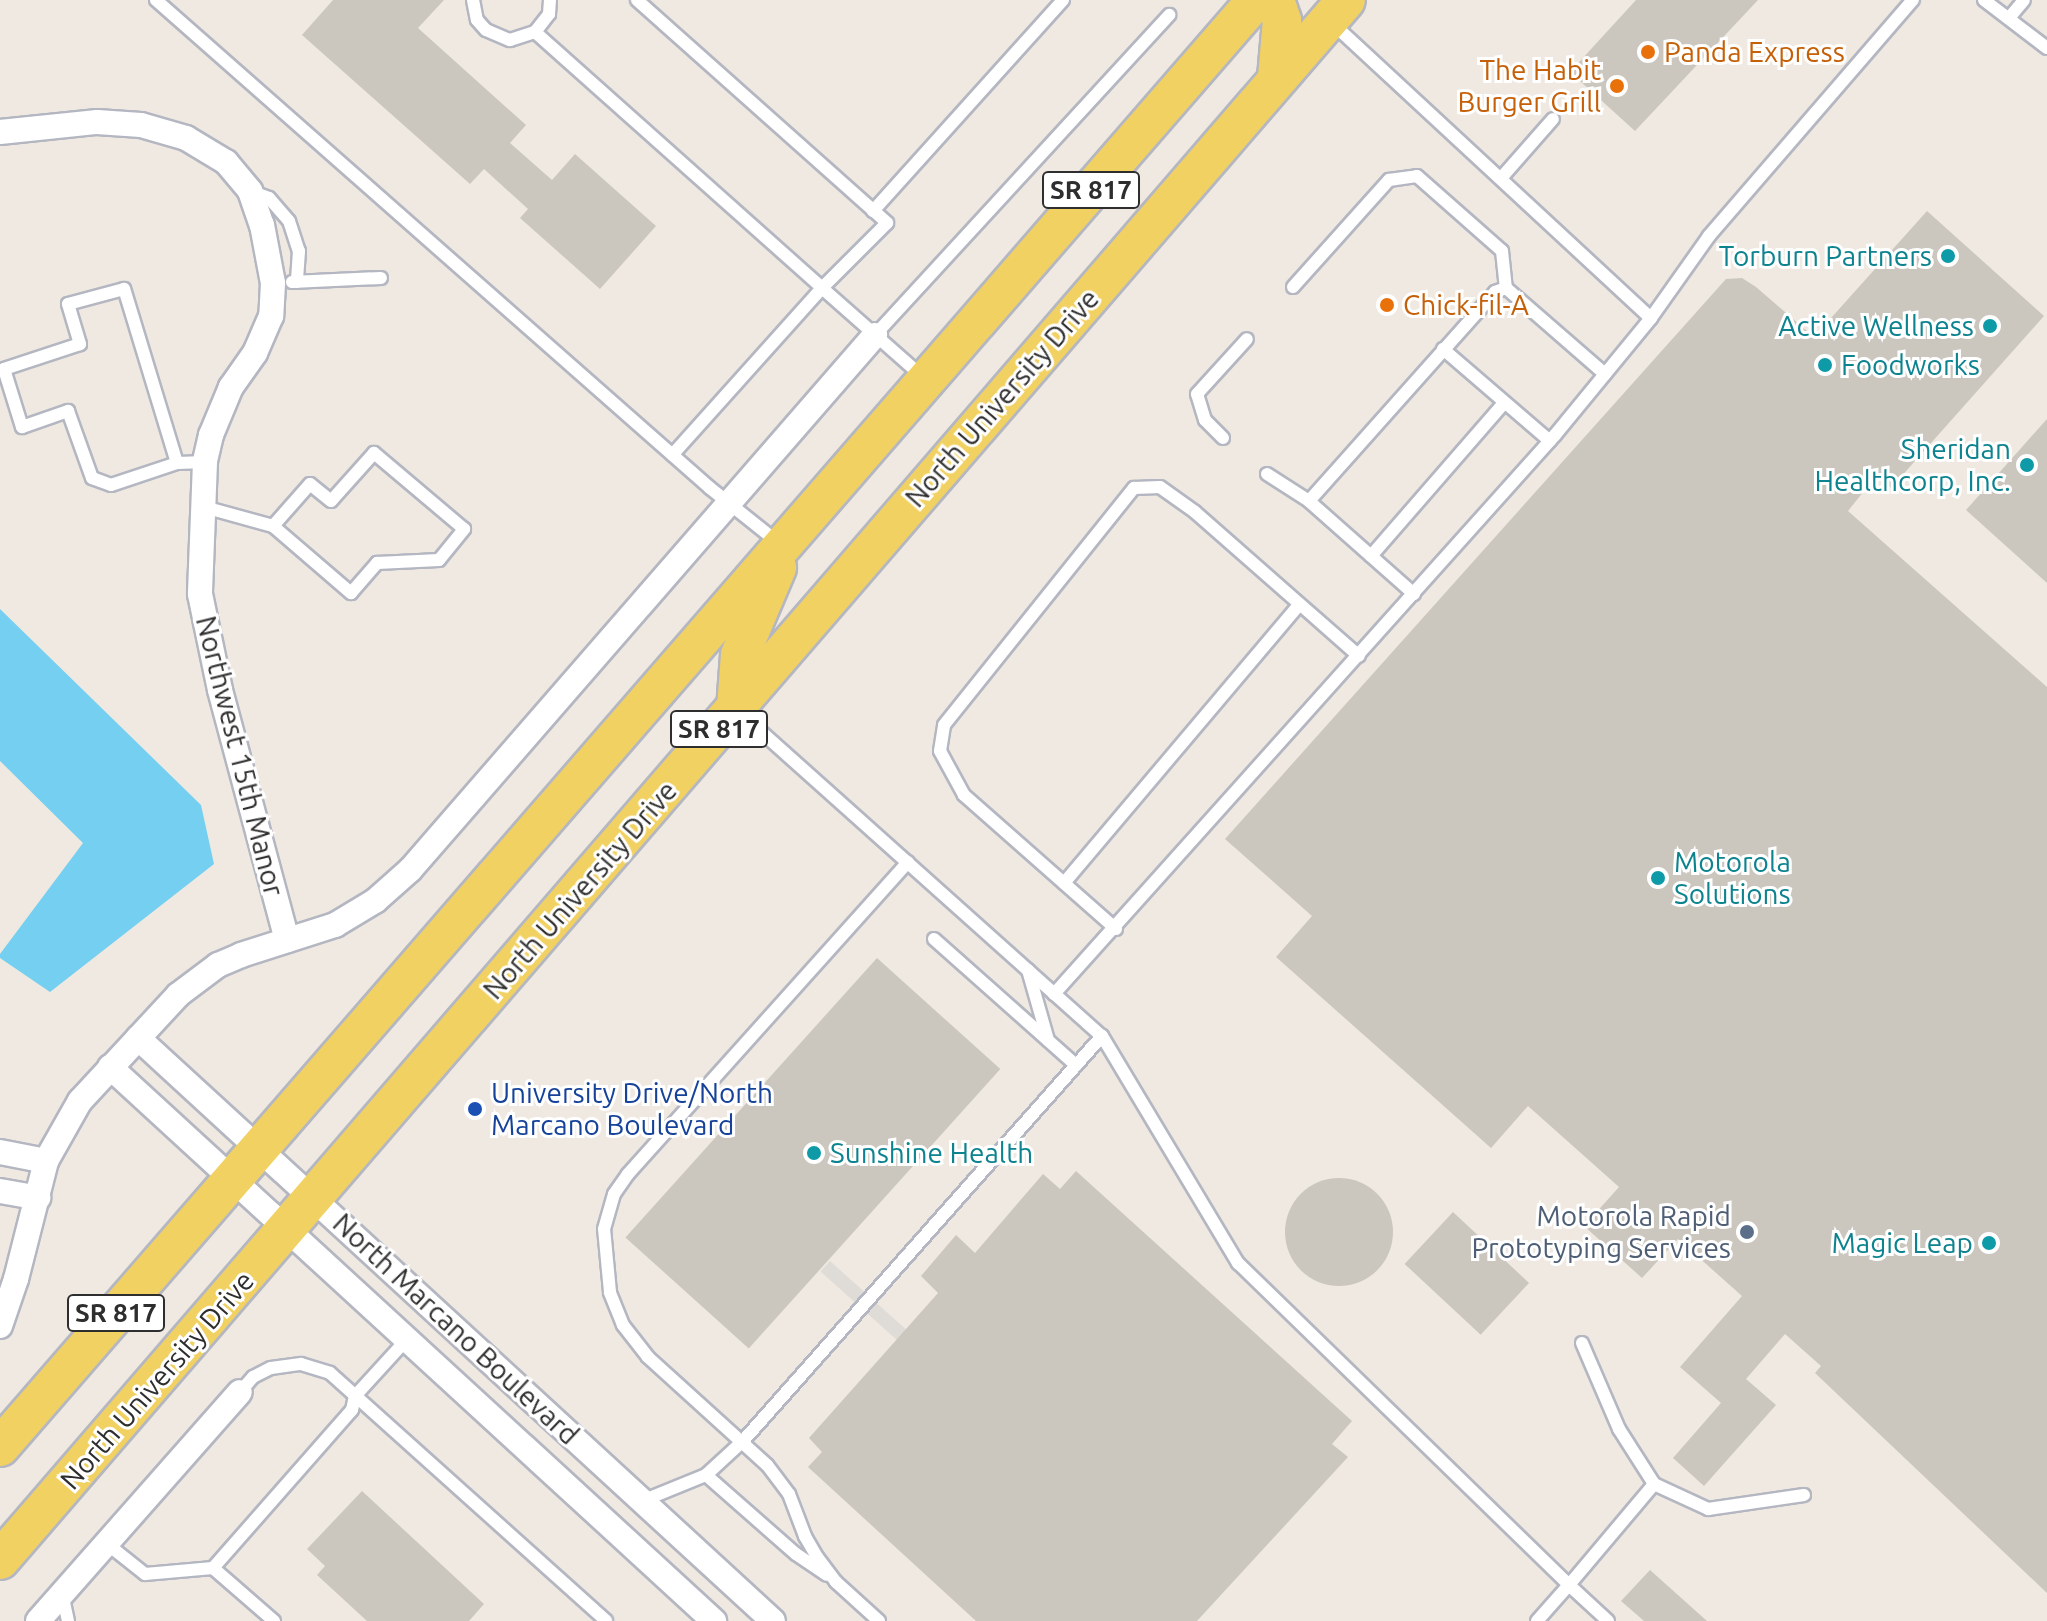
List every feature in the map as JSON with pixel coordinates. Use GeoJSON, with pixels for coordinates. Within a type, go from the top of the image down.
{"type":"FeatureCollection","features":[{"type":"Feature","properties":{"kind":"main road","name":"SR 817"},"geometry":{"type":"LineString","coordinates":[[0,1447],[1256,0]]}},
{"type":"Feature","properties":{"kind":"main road"},"geometry":{"type":"LineString","coordinates":[[1275,0],[1282,20],[1277,77]]}},
{"type":"Feature","properties":{"kind":"main road","name":"North University Drive"},"geometry":{"type":"LineString","coordinates":[[0,1560],[736,709],[1277,77],[1332,7]]}},
{"type":"Feature","properties":{"kind":"main road"},"geometry":{"type":"LineString","coordinates":[[736,709],[740,655],[772,585],[783,546]]}},
{"type":"Feature","properties":{"kind":"street","name":"Northwest 15th Manor"},"geometry":{"type":"LineString","coordinates":[[0,132],[97,122],[141,125],[186,138],[226,162],[250,191],[285,282],[255,353],[231,387],[211,435],[205,462],[203,608],[220,690],[287,940]]}},
{"type":"Feature","properties":{"kind":"street"},"geometry":{"type":"LineString","coordinates":[[0,1326],[46,1161],[80,1101],[110,1067],[178,995],[218,965],[335,925],[375,901],[410,870],[875,335]]}},
{"type":"Feature","properties":{"kind":"street","name":"North Marcano Boulevard"},"geometry":{"type":"LineString","coordinates":[[138,1038],[765,1618]]}},
{"type":"Feature","properties":{"kind":"street","name":"North Marcano Boulevard"},"geometry":{"type":"LineString","coordinates":[[110,1067],[714,1621]]}},
{"type":"Feature","properties":{"kind":"street"},"geometry":{"type":"LineString","coordinates":[[0,1152],[46,1161]]}},
{"type":"Feature","properties":{"kind":"street"},"geometry":{"type":"LineString","coordinates":[[0,1191],[38,1198]]}},
{"type":"Feature","properties":{"kind":"street"},"geometry":{"type":"LineString","coordinates":[[38,1621],[240,1392]]}},
{"type":"Feature","properties":{"kind":"lane"},"geometry":{"type":"LineString","coordinates":[[156,0],[672,455],[783,546]]}},
{"type":"Feature","properties":{"kind":"lane"},"geometry":{"type":"LineString","coordinates":[[473,0],[477,20],[497,37],[510,40],[535,32],[549,14],[550,0]]}},
{"type":"Feature","properties":{"kind":"lane"},"geometry":{"type":"LineString","coordinates":[[637,0],[887,223],[822,288],[672,455]]}},
{"type":"Feature","properties":{"kind":"lane"},"geometry":{"type":"LineString","coordinates":[[873,211],[1063,0]]}},
{"type":"Feature","properties":{"kind":"lane"},"geometry":{"type":"LineString","coordinates":[[1054,994],[1116,929],[1550,441],[1651,318],[1709,236],[1913,0]]}},
{"type":"Feature","properties":{"kind":"lane"},"geometry":{"type":"LineString","coordinates":[[1984,0],[2047,48]]}},
{"type":"Feature","properties":{"kind":"lane"},"geometry":{"type":"LineString","coordinates":[[2009,18],[2024,0]]}},
{"type":"Feature","properties":{"kind":"lane"},"geometry":{"type":"LineString","coordinates":[[1332,7],[1481,162],[1502,177],[1651,318]]}},
{"type":"Feature","properties":{"kind":"lane"},"geometry":{"type":"LineString","coordinates":[[875,335],[1169,15]]}},
{"type":"Feature","properties":{"kind":"lane"},"geometry":{"type":"LineString","coordinates":[[535,32],[926,381]]}},
{"type":"Feature","properties":{"kind":"lane"},"geometry":{"type":"LineString","coordinates":[[1502,177],[1553,119]]}},
{"type":"Feature","properties":{"kind":"lane"},"geometry":{"type":"LineString","coordinates":[[1293,287],[1389,180],[1417,176],[1502,251],[1506,288],[1605,374]]}},
{"type":"Feature","properties":{"kind":"lane"},"geometry":{"type":"LineString","coordinates":[[285,282],[381,278]]}},
{"type":"Feature","properties":{"kind":"lane"},"geometry":{"type":"LineString","coordinates":[[1309,501],[1495,292],[1506,288]]}},
{"type":"Feature","properties":{"kind":"lane"},"geometry":{"type":"LineString","coordinates":[[177,463],[124,289],[68,304],[80,344],[4,369],[22,427],[68,411],[92,478],[111,485],[177,463],[205,462]]}},
{"type":"Feature","properties":{"kind":"lane"},"geometry":{"type":"LineString","coordinates":[[1223,438],[1205,420],[1197,394],[1247,339]]}},
{"type":"Feature","properties":{"kind":"lane"},"geometry":{"type":"LineString","coordinates":[[1443,349],[1550,441]]}},
{"type":"Feature","properties":{"kind":"lane"},"geometry":{"type":"LineString","coordinates":[[1371,556],[1504,403]]}},
{"type":"Feature","properties":{"kind":"lane"},"geometry":{"type":"LineString","coordinates":[[204,507],[273,526],[351,593],[377,563],[439,560],[464,529],[374,453],[331,501],[310,484],[273,526]]}},
{"type":"Feature","properties":{"kind":"lane"},"geometry":{"type":"LineString","coordinates":[[1267,474],[1309,501],[1414,594]]}},
{"type":"Feature","properties":{"kind":"lane"},"geometry":{"type":"LineString","coordinates":[[1116,929],[964,795],[940,751],[944,725],[1134,488],[1160,487],[1195,512],[1359,656]]}},
{"type":"Feature","properties":{"kind":"lane"},"geometry":{"type":"LineString","coordinates":[[1064,883],[1299,605]]}},
{"type":"Feature","properties":{"kind":"lane"},"geometry":{"type":"LineString","coordinates":[[736,709],[1102,1036],[1238,1263],[1608,1621]]}},
{"type":"Feature","properties":{"kind":"lane"},"geometry":{"type":"LineString","coordinates":[[836,1582],[805,1536],[789,1494],[743,1441],[648,1357],[623,1325],[608,1281],[605,1214],[628,1174],[908,862]]}},
{"type":"Feature","properties":{"kind":"lane"},"geometry":{"type":"LineString","coordinates":[[934,939],[1076,1065]]}},
{"type":"Feature","properties":{"kind":"lane"},"geometry":{"type":"LineString","coordinates":[[1028,970],[1048,1041]]}},
{"type":"Feature","properties":{"kind":"lane"},"geometry":{"type":"LineString","coordinates":[[642,1501],[706,1475],[743,1441],[1102,1036]]}},
{"type":"Feature","properties":{"kind":"lane"},"geometry":{"type":"LineString","coordinates":[[106,1543],[145,1574],[213,1568],[352,1410],[355,1396],[407,1339]]}},
{"type":"Feature","properties":{"kind":"lane"},"geometry":{"type":"LineString","coordinates":[[1582,1343],[1619,1429],[1654,1484],[1708,1509],[1804,1495]]}},
{"type":"Feature","properties":{"kind":"lane"},"geometry":{"type":"LineString","coordinates":[[240,1392],[253,1377],[271,1368],[301,1364],[330,1373],[606,1621]]}},
{"type":"Feature","properties":{"kind":"lane"},"geometry":{"type":"LineString","coordinates":[[706,1475],[879,1621]]}},
{"type":"Feature","properties":{"kind":"lane"},"geometry":{"type":"LineString","coordinates":[[1537,1621],[1654,1484]]}},
{"type":"Feature","properties":{"kind":"lane"},"geometry":{"type":"LineString","coordinates":[[213,1568],[274,1621]]}},
{"type":"Feature","properties":{"kind":"lane"},"geometry":{"type":"LineString","coordinates":[[62,1593],[68,1621]]}},
{"type":"Feature","properties":{"kind":"shaded area"},"geometry":{"type":"Polygon","coordinates":[[[830,1261],[907,1330],[897,1340],[821,1271],[830,1261]]]}},
{"type":"Feature","properties":{"kind":"water"},"geometry":{"type":"Polygon","coordinates":[[[0,609],[201,805],[214,864],[50,992],[0,958],[0,954],[83,843],[0,761],[0,609]]]}},
{"type":"Feature","properties":{"kind":"building"},"geometry":{"type":"Polygon","coordinates":[[[333,0],[444,0],[418,28],[526,125],[510,143],[552,180],[575,154],[656,226],[600,289],[520,218],[528,209],[484,169],[470,184],[302,35],[333,0]]]}},
{"type":"Feature","properties":{"kind":"building"},"geometry":{"type":"Polygon","coordinates":[[[1636,0],[1758,0],[1635,131],[1570,72],[1636,0]]]}},
{"type":"Feature","properties":{"kind":"building","name":"Motorola Solutions"},"geometry":{"type":"Polygon","coordinates":[[[1927,211],[2044,316],[1891,488],[1876,476],[1848,511],[2047,687],[2047,1593],[1815,1373],[1821,1366],[1785,1334],[1746,1379],[1776,1405],[1704,1486],[1673,1458],[1721,1403],[1680,1367],[1742,1296],[1678,1239],[1642,1278],[1584,1226],[1619,1187],[1528,1106],[1491,1148],[1276,957],[1312,916],[1225,839],[1726,279],[1742,278],[1756,287],[1814,337],[1927,211]]]}},
{"type":"Feature","properties":{"kind":"building","name":"Sheridan Healthcorp, Inc."},"geometry":{"type":"Polygon","coordinates":[[[2047,419],[2047,583],[1966,510],[2047,419]]]}},
{"type":"Feature","properties":{"kind":"building","name":"Sunshine Health"},"geometry":{"type":"Polygon","coordinates":[[[877,958],[1000,1069],[749,1348],[625,1237],[877,958]]]}},
{"type":"Feature","properties":{"kind":"building"},"geometry":{"type":"Polygon","coordinates":[[[1076,1171],[1352,1421],[1332,1444],[1348,1457],[1197,1621],[976,1621],[808,1467],[822,1452],[809,1438],[938,1293],[921,1276],[956,1235],[975,1253],[1043,1174],[1060,1189],[1076,1171]]]}},
{"type":"Feature","properties":{"kind":"building"},"geometry":{"type":"Polygon","coordinates":[[[1339,1178],[1369,1187],[1377,1194],[1384,1202],[1393,1232],[1384,1262],[1377,1270],[1369,1277],[1339,1286],[1309,1277],[1301,1270],[1294,1262],[1285,1232],[1294,1202],[1301,1194],[1309,1187],[1339,1178]]]}},
{"type":"Feature","properties":{"kind":"building"},"geometry":{"type":"Polygon","coordinates":[[[1453,1212],[1529,1283],[1481,1335],[1405,1264],[1453,1212]]]}},
{"type":"Feature","properties":{"kind":"building"},"geometry":{"type":"Polygon","coordinates":[[[362,1491],[484,1604],[469,1621],[367,1621],[317,1575],[325,1566],[307,1549],[362,1491]]]}},
{"type":"Feature","properties":{"kind":"building"},"geometry":{"type":"Polygon","coordinates":[[[1650,1570],[1707,1621],[1644,1621],[1621,1601],[1650,1570]]]}},
{"type":"Feature","properties":{"kind":"place","name":"Panda Express"},"geometry":{"type":"Point","coordinates":[1648,52]}},
{"type":"Feature","properties":{"kind":"place","name":"The Habit Burger Grill"},"geometry":{"type":"Point","coordinates":[1617,86]}},
{"type":"Feature","properties":{"kind":"place","name":"Torburn Partners"},"geometry":{"type":"Point","coordinates":[1948,256]}},
{"type":"Feature","properties":{"kind":"place","name":"Chick-fil-A"},"geometry":{"type":"Point","coordinates":[1387,305]}},
{"type":"Feature","properties":{"kind":"place","name":"Active Wellness"},"geometry":{"type":"Point","coordinates":[1990,326]}},
{"type":"Feature","properties":{"kind":"place","name":"Foodworks"},"geometry":{"type":"Point","coordinates":[1825,365]}},
{"type":"Feature","properties":{"kind":"place","name":"Sheridan Healthcorp, Inc."},"geometry":{"type":"Point","coordinates":[2027,465]}},
{"type":"Feature","properties":{"kind":"place","name":"Motorola Solutions"},"geometry":{"type":"Point","coordinates":[1658,878]}},
{"type":"Feature","properties":{"kind":"place","name":"University Drive/North Marcano Boulevard"},"geometry":{"type":"Point","coordinates":[475,1109]}},
{"type":"Feature","properties":{"kind":"place","name":"Sunshine Health"},"geometry":{"type":"Point","coordinates":[814,1153]}},
{"type":"Feature","properties":{"kind":"place","name":"Motorola Rapid Prototyping Services"},"geometry":{"type":"Point","coordinates":[1747,1232]}},
{"type":"Feature","properties":{"kind":"place","name":"Magic Leap"},"geometry":{"type":"Point","coordinates":[1989,1243]}}]}
